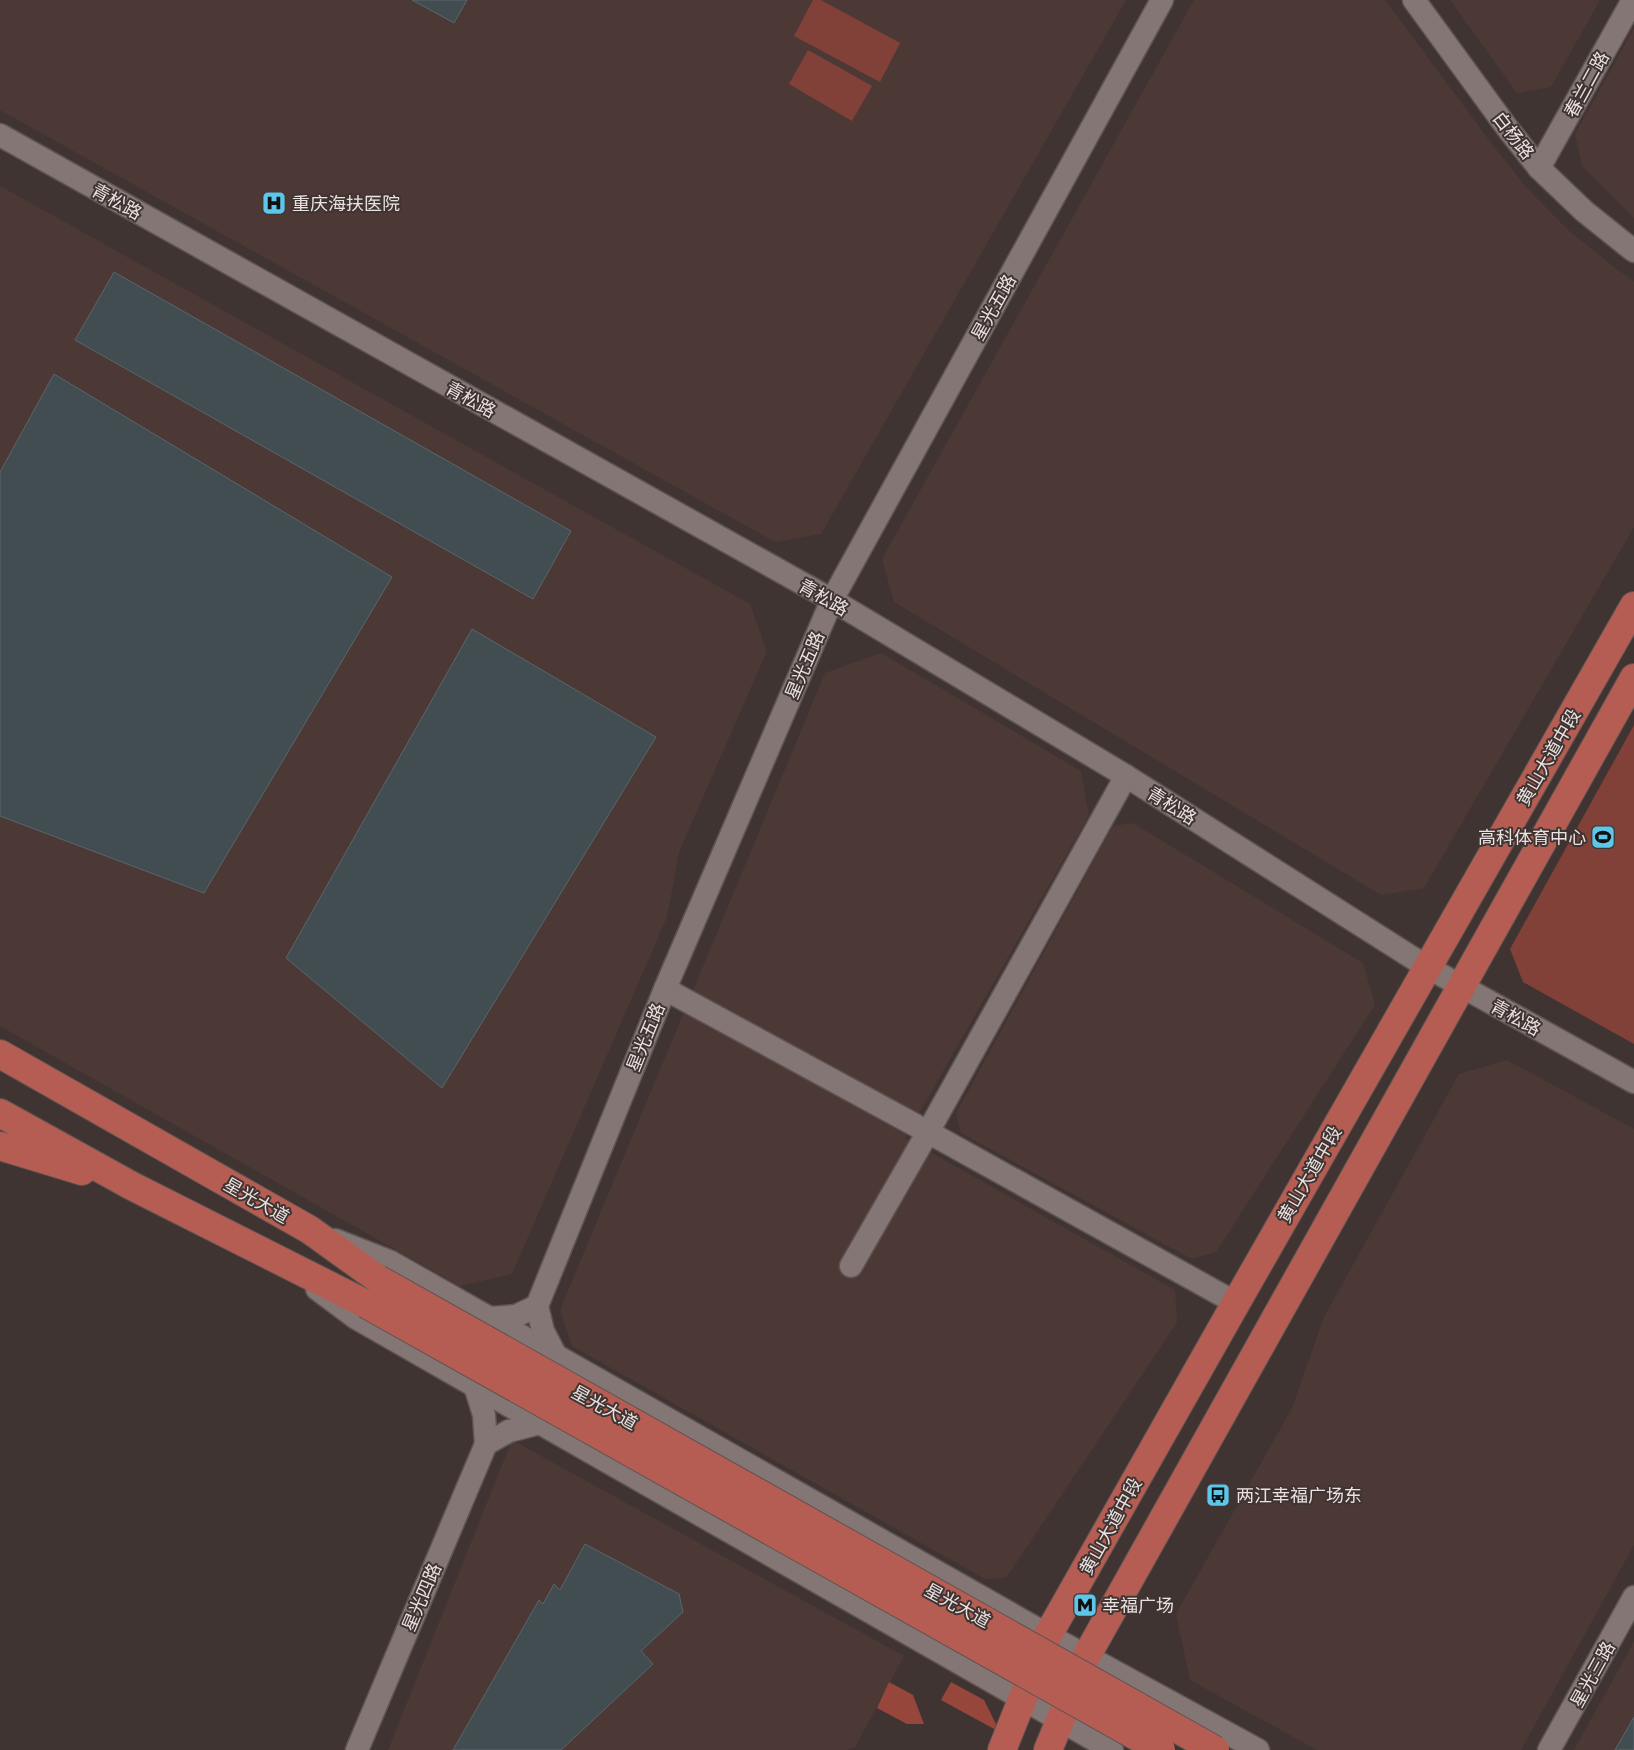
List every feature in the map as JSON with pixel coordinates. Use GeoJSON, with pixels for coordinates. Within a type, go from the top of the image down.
{"type":"FeatureCollection","features":[{"type":"Feature","properties":{"kind":"main road","name":"黄山大道中段"},"geometry":{"type":"LineString","coordinates":[[1002,1750],[1048,1635],[1634,606]]}},
{"type":"Feature","properties":{"kind":"main road","name":"黄山大道中段"},"geometry":{"type":"LineString","coordinates":[[1048,1750],[1086,1657],[1634,678]]}},
{"type":"Feature","properties":{"kind":"main road","name":"星光大道"},"geometry":{"type":"LineString","coordinates":[[0,1054],[310,1230],[378,1279],[1215,1750]]}},
{"type":"Feature","properties":{"kind":"main road","name":"星光大道"},"geometry":{"type":"LineString","coordinates":[[0,1112],[132,1186],[366,1304],[1161,1750]]}},
{"type":"Feature","properties":{"kind":"main road"},"geometry":{"type":"LineString","coordinates":[[0,1146],[132,1186]]}},
{"type":"Feature","properties":{"kind":"street","name":"星光五路"},"geometry":{"type":"LineString","coordinates":[[537,1306],[665,989],[832,600],[1162,0]]}},
{"type":"Feature","properties":{"kind":"street","name":"白杨路"},"geometry":{"type":"LineString","coordinates":[[1414,0],[1508,129],[1540,168],[1584,210],[1634,251]]}},
{"type":"Feature","properties":{"kind":"street","name":"春兰二路"},"geometry":{"type":"LineString","coordinates":[[1540,168],[1633,0]]}},
{"type":"Feature","properties":{"kind":"street","name":"青松路"},"geometry":{"type":"LineString","coordinates":[[0,135],[832,600],[1126,776],[1428,967],[1634,1082]]}},
{"type":"Feature","properties":{"kind":"street"},"geometry":{"type":"LineString","coordinates":[[852,1266],[1126,776]]}},
{"type":"Feature","properties":{"kind":"street"},"geometry":{"type":"LineString","coordinates":[[665,989],[1236,1303]]}},
{"type":"Feature","properties":{"kind":"street"},"geometry":{"type":"LineString","coordinates":[[310,1230],[391,1262],[1086,1657],[1258,1750]]}},
{"type":"Feature","properties":{"kind":"street"},"geometry":{"type":"LineString","coordinates":[[280,1262],[356,1318],[1112,1750]]}},
{"type":"Feature","properties":{"kind":"street"},"geometry":{"type":"LineString","coordinates":[[490,1318],[516,1316],[537,1306],[543,1332],[556,1356]]}},
{"type":"Feature","properties":{"kind":"street"},"geometry":{"type":"LineString","coordinates":[[475,1386],[484,1415],[486,1444],[509,1430],[540,1423]]}},
{"type":"Feature","properties":{"kind":"street","name":"星光四路"},"geometry":{"type":"LineString","coordinates":[[357,1750],[486,1444]]}},
{"type":"Feature","properties":{"kind":"street","name":"星光三路"},"geometry":{"type":"LineString","coordinates":[[1549,1750],[1634,1597]]}},
{"type":"Feature","properties":{"kind":"shaded area"},"geometry":{"type":"Polygon","coordinates":[[[0,0],[1126,0],[821,534],[775,542],[0,110],[0,0]]]}},
{"type":"Feature","properties":{"kind":"shaded area"},"geometry":{"type":"Polygon","coordinates":[[[813,0],[821,0],[900,43],[880,82],[794,36],[813,0]]]}},
{"type":"Feature","properties":{"kind":"shaded area"},"geometry":{"type":"Polygon","coordinates":[[[1194,0],[1385,0],[1527,188],[1567,229],[1634,281],[1634,527],[1424,888],[1381,895],[894,602],[882,559],[1194,0]]]}},
{"type":"Feature","properties":{"kind":"shaded area"},"geometry":{"type":"Polygon","coordinates":[[[1450,0],[1600,0],[1551,87],[1517,93],[1450,0]]]}},
{"type":"Feature","properties":{"kind":"shaded area"},"geometry":{"type":"Polygon","coordinates":[[[1634,28],[1634,218],[1582,166],[1575,134],[1634,28]]]}},
{"type":"Feature","properties":{"kind":"shaded area"},"geometry":{"type":"Polygon","coordinates":[[[808,50],[872,86],[852,121],[789,84],[808,50]]]}},
{"type":"Feature","properties":{"kind":"shaded area"},"geometry":{"type":"Polygon","coordinates":[[[0,186],[750,604],[767,651],[679,852],[667,917],[512,1274],[460,1286],[0,1026],[0,186]]]}},
{"type":"Feature","properties":{"kind":"shaded area"},"geometry":{"type":"Polygon","coordinates":[[[881,653],[1081,771],[1089,815],[905,1138],[1175,1290],[1177,1322],[1006,1578],[985,1579],[572,1346],[560,1310],[825,673],[881,653]]]}},
{"type":"Feature","properties":{"kind":"shaded area","name":"高科体育中心"},"geometry":{"type":"Polygon","coordinates":[[[1634,725],[1634,1044],[1523,982],[1510,949],[1634,725]]]}},
{"type":"Feature","properties":{"kind":"shaded area"},"geometry":{"type":"Polygon","coordinates":[[[1133,823],[1363,963],[1375,1005],[1216,1252],[1192,1259],[961,1133],[956,1113],[1113,826],[1133,823]]]}},
{"type":"Feature","properties":{"kind":"shaded area"},"geometry":{"type":"Polygon","coordinates":[[[1507,1060],[1634,1129],[1634,1545],[1521,1750],[1317,1750],[1190,1680],[1176,1614],[1292,1408],[1324,1317],[1459,1074],[1507,1060]]]}},
{"type":"Feature","properties":{"kind":"shaded area"},"geometry":{"type":"Polygon","coordinates":[[[512,1440],[904,1656],[855,1747],[847,1750],[388,1750],[512,1440]]]}},
{"type":"Feature","properties":{"kind":"shaded area"},"geometry":{"type":"Polygon","coordinates":[[[1634,1642],[1634,1750],[1574,1750],[1634,1642]]]}},
{"type":"Feature","properties":{"kind":"shaded area"},"geometry":{"type":"Polygon","coordinates":[[[889,1682],[913,1695],[924,1724],[907,1724],[877,1708],[889,1682]]]}},
{"type":"Feature","properties":{"kind":"shaded area"},"geometry":{"type":"Polygon","coordinates":[[[951,1682],[984,1700],[997,1726],[996,1730],[941,1700],[951,1682]]]}},
{"type":"Feature","properties":{"kind":"building"},"geometry":{"type":"Polygon","coordinates":[[[412,0],[467,0],[454,23],[412,0]]]}},
{"type":"Feature","properties":{"kind":"building"},"geometry":{"type":"Polygon","coordinates":[[[114,272],[571,531],[533,599],[75,340],[114,272]]]}},
{"type":"Feature","properties":{"kind":"building"},"geometry":{"type":"Polygon","coordinates":[[[54,374],[392,577],[204,893],[0,816],[0,472],[54,374]]]}},
{"type":"Feature","properties":{"kind":"building"},"geometry":{"type":"Polygon","coordinates":[[[472,629],[656,737],[442,1088],[286,958],[472,629]]]}},
{"type":"Feature","properties":{"kind":"building"},"geometry":{"type":"Polygon","coordinates":[[[585,1544],[679,1594],[683,1612],[641,1651],[653,1664],[561,1750],[453,1750],[539,1600],[543,1604],[554,1584],[560,1590],[585,1544]]]}},
{"type":"Feature","properties":{"kind":"building"},"geometry":{"type":"Polygon","coordinates":[[[1634,1717],[1634,1750],[1615,1750],[1634,1717]]]}},
{"type":"Feature","properties":{"kind":"place","name":"重庆海扶医院"},"geometry":{"type":"Point","coordinates":[274,203]}},
{"type":"Feature","properties":{"kind":"place","name":"高科体育中心"},"geometry":{"type":"Point","coordinates":[1603,837]}},
{"type":"Feature","properties":{"kind":"place","name":"两江幸福广场东"},"geometry":{"type":"Point","coordinates":[1218,1495]}},
{"type":"Feature","properties":{"kind":"place","name":"幸福广场"},"geometry":{"type":"Point","coordinates":[1085,1605]}}]}
